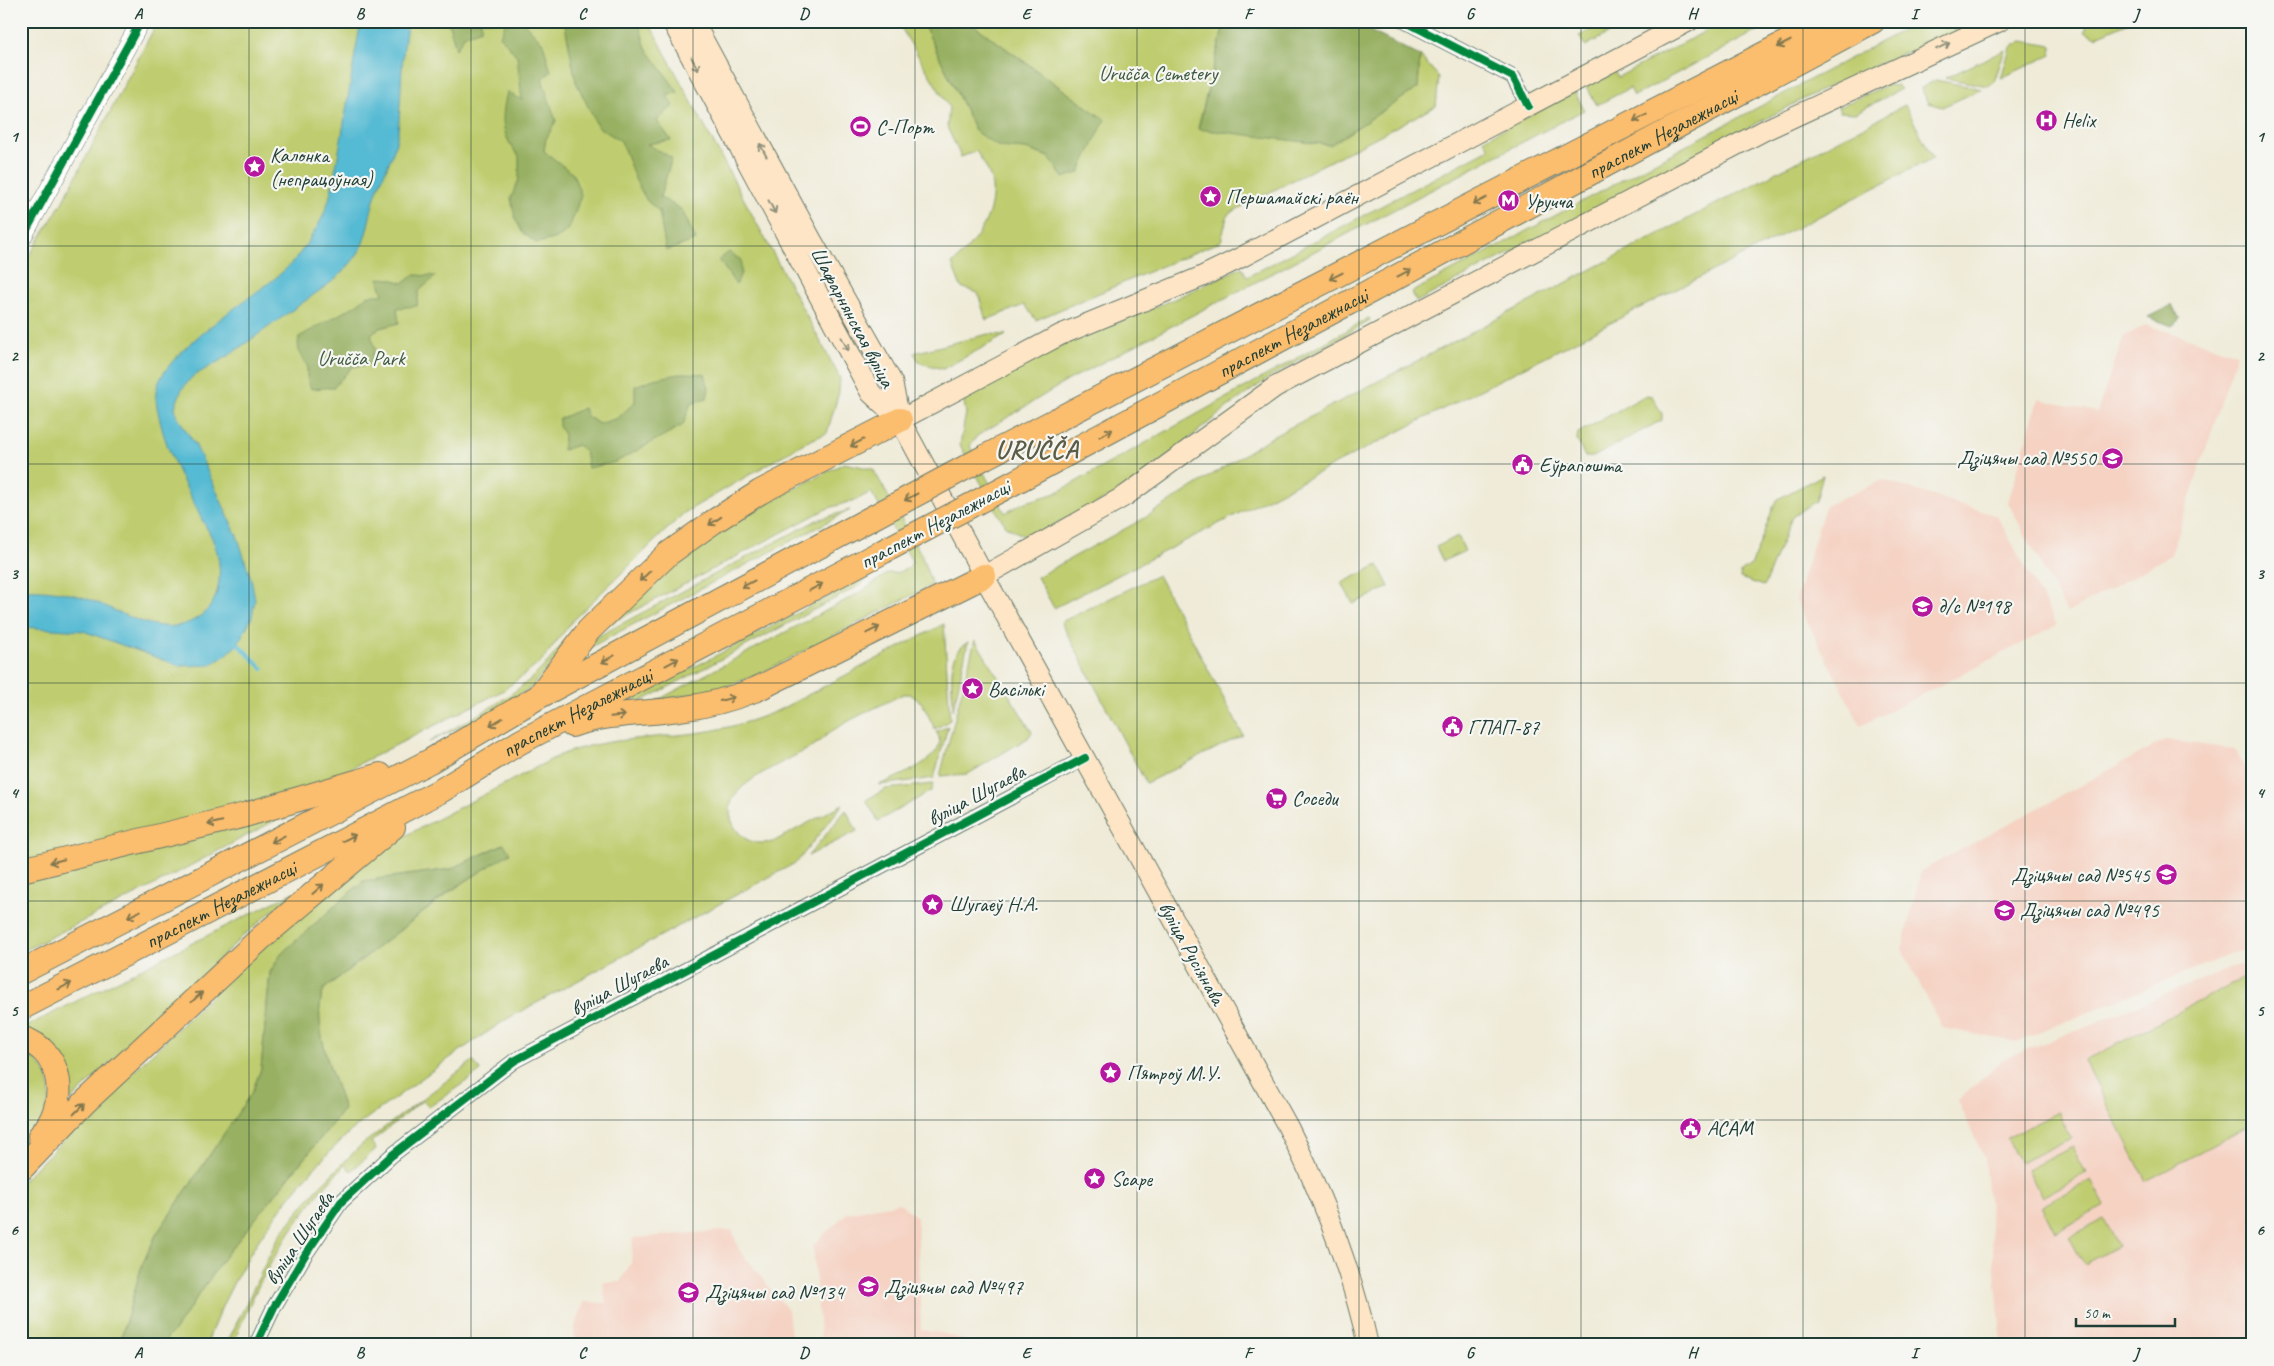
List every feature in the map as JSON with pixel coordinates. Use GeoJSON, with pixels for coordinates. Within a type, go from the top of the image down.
{"type":"FeatureCollection","features":[{"type":"Feature","properties":{"kind":"highway","name":"праспект Незалежнасці"},"geometry":{"type":"LineString","coordinates":[[21,972],[430,761],[538,697],[985,457],[1829,26],[1873,21]]}},
{"type":"Feature","properties":{"kind":"highway"},"geometry":{"type":"LineString","coordinates":[[1829,26],[1889,21]]}},
{"type":"Feature","properties":{"kind":"highway","name":"праспект Незалежнасці"},"geometry":{"type":"LineString","coordinates":[[21,1008],[442,790],[520,742],[1002,489],[1829,26]]}},
{"type":"Feature","properties":{"kind":"highway"},"geometry":{"type":"LineString","coordinates":[[538,697],[590,630],[668,554],[760,492],[900,420]]}},
{"type":"Feature","properties":{"kind":"highway"},"geometry":{"type":"LineString","coordinates":[[520,742],[579,722],[602,717],[679,709],[732,698],[757,689],[984,576]]}},
{"type":"Feature","properties":{"kind":"highway"},"geometry":{"type":"LineString","coordinates":[[21,870],[245,815],[430,761]]}},
{"type":"Feature","properties":{"kind":"highway"},"geometry":{"type":"LineString","coordinates":[[21,1169],[85,1102],[261,938],[388,831],[442,790]]}},
{"type":"Feature","properties":{"kind":"highway"},"geometry":{"type":"LineString","coordinates":[[21,1038],[35,1044],[51,1059],[57,1075],[59,1092],[54,1116],[43,1132],[21,1155]]}},
{"type":"Feature","properties":{"kind":"main road","name":"Шафарнянская вуліца"},"geometry":{"type":"LineString","coordinates":[[672,21],[871,392],[900,420]]}},
{"type":"Feature","properties":{"kind":"main road","name":"Шафарнянская вуліца"},"geometry":{"type":"LineString","coordinates":[[693,21],[811,239],[892,382],[900,420]]}},
{"type":"Feature","properties":{"kind":"main road"},"geometry":{"type":"LineString","coordinates":[[900,420],[1060,336],[1201,277],[1236,260],[1689,21]]}},
{"type":"Feature","properties":{"kind":"main road","name":"праспект Незалежнасці"},"geometry":{"type":"LineString","coordinates":[[984,576],[1125,496],[1275,387],[1765,130],[2000,21]]}},
{"type":"Feature","properties":{"kind":"main road","name":"вуліца Русіянава"},"geometry":{"type":"LineString","coordinates":[[900,420],[1306,1163],[1336,1235],[1368,1345]]}},
{"type":"Feature","properties":{"kind":"street"},"geometry":{"type":"LineString","coordinates":[[21,240],[141,21]]}},
{"type":"Feature","properties":{"kind":"street"},"geometry":{"type":"LineString","coordinates":[[1404,21],[1512,77],[1528,106]]}},
{"type":"Feature","properties":{"kind":"street","name":"вуліца Шугаева"},"geometry":{"type":"LineString","coordinates":[[256,1345],[274,1307],[305,1255],[341,1202],[392,1156],[514,1060],[1085,758]]}},
{"type":"Feature","properties":{"kind":"shaded area","name":"Дзіцячы сад №550"},"geometry":{"type":"Polygon","coordinates":[[[2147,325],[2237,354],[2171,555],[2067,613],[2008,503],[2038,399],[2097,412],[2124,336],[2147,325]]]}},
{"type":"Feature","properties":{"kind":"shaded area","name":"д/с №198"},"geometry":{"type":"Polygon","coordinates":[[[1883,480],[1997,516],[2057,625],[1861,726],[1796,600],[1825,506],[1883,480]]]}},
{"type":"Feature","properties":{"kind":"shaded area"},"geometry":{"type":"Polygon","coordinates":[[[2165,740],[2235,749],[2253,785],[2253,945],[2016,1042],[1942,1028],[1902,949],[1921,871],[2165,740]]]}},
{"type":"Feature","properties":{"kind":"shaded area"},"geometry":{"type":"Polygon","coordinates":[[[2253,959],[2253,1345],[2002,1345],[1984,1158],[1958,1101],[2004,1059],[2253,959]]]}},
{"type":"Feature","properties":{"kind":"shaded area","name":"Дзіцячы сад №497"},"geometry":{"type":"Polygon","coordinates":[[[899,1203],[917,1217],[921,1330],[942,1333],[979,1345],[821,1345],[813,1245],[847,1213],[899,1203]]]}},
{"type":"Feature","properties":{"kind":"shaded area","name":"Дзіцячы сад №134"},"geometry":{"type":"Polygon","coordinates":[[[732,1230],[739,1250],[788,1310],[792,1345],[575,1345],[574,1330],[584,1302],[606,1303],[603,1282],[620,1282],[631,1263],[633,1238],[732,1230]]]}},
{"type":"Feature","properties":{"kind":"green space","name":"Uručča Park"},"geometry":{"type":"Polygon","coordinates":[[[158,21],[648,21],[840,378],[839,392],[827,433],[804,443],[684,513],[574,619],[540,663],[502,691],[355,766],[335,781],[21,864],[21,269],[63,201],[158,21]]]}},
{"type":"Feature","properties":{"kind":"green space"},"geometry":{"type":"Polygon","coordinates":[[[448,21],[481,21],[481,29],[465,35],[456,49],[448,21]]]}},
{"type":"Feature","properties":{"kind":"green space"},"geometry":{"type":"Polygon","coordinates":[[[506,21],[522,21],[543,43],[551,72],[542,79],[556,121],[546,139],[544,151],[573,174],[581,195],[568,229],[563,234],[548,241],[536,243],[522,232],[515,218],[511,198],[519,179],[519,156],[508,141],[505,133],[503,118],[507,92],[522,100],[517,56],[500,36],[506,21]]]}},
{"type":"Feature","properties":{"kind":"green space"},"geometry":{"type":"Polygon","coordinates":[[[569,21],[638,21],[646,48],[678,92],[667,96],[674,105],[657,121],[671,140],[647,144],[672,158],[660,197],[682,210],[696,240],[666,251],[659,211],[647,201],[636,181],[621,141],[598,127],[576,82],[565,25],[569,21]]]}},
{"type":"Feature","properties":{"kind":"green space","name":"Uručča Cemetery"},"geometry":{"type":"Polygon","coordinates":[[[897,21],[922,21],[976,132],[999,147],[1026,149],[1049,157],[1105,120],[968,21],[1225,21],[1198,128],[1330,145],[1418,88],[1420,56],[1439,77],[1436,106],[1228,214],[1221,241],[1036,320],[1024,305],[986,320],[978,293],[961,287],[952,264],[975,239],[986,220],[992,198],[990,177],[976,151],[961,157],[947,127],[949,107],[897,21]]]}},
{"type":"Feature","properties":{"kind":"green space"},"geometry":{"type":"Polygon","coordinates":[[[922,21],[968,21],[1105,120],[1079,173],[1063,178],[1049,157],[1026,149],[999,147],[976,132],[922,21]]]}},
{"type":"Feature","properties":{"kind":"green space"},"geometry":{"type":"Polygon","coordinates":[[[1225,21],[1350,21],[1420,56],[1418,88],[1330,145],[1198,129],[1225,21]]]}},
{"type":"Feature","properties":{"kind":"green space"},"geometry":{"type":"Polygon","coordinates":[[[1608,21],[1616,21],[1619,28],[1585,46],[1579,36],[1608,21]]]}},
{"type":"Feature","properties":{"kind":"green space"},"geometry":{"type":"Polygon","coordinates":[[[1725,21],[1776,21],[1634,96],[1630,88],[1597,105],[1585,85],[1613,69],[1618,77],[1725,21]]]}},
{"type":"Feature","properties":{"kind":"green space"},"geometry":{"type":"Polygon","coordinates":[[[1920,21],[1985,21],[1935,44],[1901,54],[1811,95],[1416,302],[1412,292],[1920,21]]]}},
{"type":"Feature","properties":{"kind":"green space"},"geometry":{"type":"Polygon","coordinates":[[[2088,21],[2131,21],[2095,37],[2085,31],[2088,21]]]}},
{"type":"Feature","properties":{"kind":"green space"},"geometry":{"type":"Polygon","coordinates":[[[2022,41],[2052,46],[2051,55],[2001,78],[2010,48],[2022,41]]]}},
{"type":"Feature","properties":{"kind":"green space"},"geometry":{"type":"Polygon","coordinates":[[[2005,50],[1994,82],[1988,86],[1945,78],[2005,50]]]}},
{"type":"Feature","properties":{"kind":"green space"},"geometry":{"type":"Polygon","coordinates":[[[1936,80],[1982,89],[1942,107],[1928,103],[1921,88],[1936,80]]]}},
{"type":"Feature","properties":{"kind":"green space"},"geometry":{"type":"Polygon","coordinates":[[[1887,85],[1898,86],[1901,89],[1855,113],[1840,112],[1838,107],[1887,85]]]}},
{"type":"Feature","properties":{"kind":"green space"},"geometry":{"type":"Polygon","coordinates":[[[1575,92],[1584,110],[1067,381],[977,436],[970,446],[1005,513],[1023,503],[1056,493],[1369,318],[1370,321],[1269,378],[1229,406],[1128,488],[1028,538],[1007,527],[960,445],[966,413],[963,398],[1062,345],[1170,301],[1242,267],[1247,277],[1489,149],[1484,139],[1575,92]]]}},
{"type":"Feature","properties":{"kind":"green space"},"geometry":{"type":"Polygon","coordinates":[[[1905,105],[1933,158],[1054,608],[1037,577],[1143,519],[1268,439],[1905,105]]]}},
{"type":"Feature","properties":{"kind":"green space"},"geometry":{"type":"Polygon","coordinates":[[[729,252],[741,260],[741,273],[736,285],[719,260],[729,252]]]}},
{"type":"Feature","properties":{"kind":"green space"},"geometry":{"type":"Polygon","coordinates":[[[414,275],[436,276],[419,291],[417,306],[397,308],[399,323],[380,328],[371,334],[375,349],[369,365],[352,367],[334,387],[311,389],[307,377],[307,365],[299,352],[299,337],[356,305],[369,295],[383,295],[378,278],[391,279],[403,283],[414,275]]]}},
{"type":"Feature","properties":{"kind":"green space"},"geometry":{"type":"Polygon","coordinates":[[[2172,305],[2180,319],[2172,326],[2148,317],[2172,305]]]}},
{"type":"Feature","properties":{"kind":"green space"},"geometry":{"type":"Polygon","coordinates":[[[988,334],[1006,335],[943,369],[920,363],[914,353],[988,334]]]}},
{"type":"Feature","properties":{"kind":"green space"},"geometry":{"type":"Polygon","coordinates":[[[685,373],[705,374],[709,388],[707,398],[691,403],[683,425],[616,462],[588,468],[585,451],[578,445],[563,450],[564,435],[559,426],[559,419],[584,408],[587,416],[599,424],[618,418],[635,402],[635,386],[654,379],[685,373]]]}},
{"type":"Feature","properties":{"kind":"green space"},"geometry":{"type":"Polygon","coordinates":[[[1646,395],[1652,396],[1662,414],[1662,420],[1593,457],[1585,457],[1577,440],[1578,433],[1646,395]]]}},
{"type":"Feature","properties":{"kind":"green space"},"geometry":{"type":"Polygon","coordinates":[[[844,463],[873,469],[921,554],[932,585],[757,675],[722,688],[656,701],[861,592],[888,573],[896,573],[910,567],[912,561],[871,492],[858,499],[826,509],[600,629],[675,558],[718,528],[844,463]]]}},
{"type":"Feature","properties":{"kind":"green space"},"geometry":{"type":"Polygon","coordinates":[[[1823,475],[1816,501],[1792,517],[1764,586],[1740,578],[1741,572],[1752,564],[1776,500],[1823,475]]]}},
{"type":"Feature","properties":{"kind":"green space"},"geometry":{"type":"Polygon","coordinates":[[[850,510],[581,652],[591,640],[817,520],[850,510]]]}},
{"type":"Feature","properties":{"kind":"green space"},"geometry":{"type":"Polygon","coordinates":[[[1458,536],[1465,551],[1443,561],[1436,547],[1458,536]]]}},
{"type":"Feature","properties":{"kind":"green space"},"geometry":{"type":"Polygon","coordinates":[[[1378,565],[1389,587],[1353,604],[1342,583],[1378,565]]]}},
{"type":"Feature","properties":{"kind":"green space"},"geometry":{"type":"Polygon","coordinates":[[[878,571],[855,588],[642,701],[631,700],[878,571]]]}},
{"type":"Feature","properties":{"kind":"green space"},"geometry":{"type":"Polygon","coordinates":[[[1158,575],[1243,735],[1146,783],[1061,622],[1158,575]]]}},
{"type":"Feature","properties":{"kind":"green space"},"geometry":{"type":"Polygon","coordinates":[[[944,624],[950,720],[935,729],[922,703],[910,694],[903,694],[843,724],[810,748],[758,776],[734,797],[730,807],[732,822],[745,838],[752,842],[760,843],[773,842],[843,804],[797,862],[507,1019],[452,1056],[361,1123],[326,1155],[304,1179],[265,1230],[232,1285],[206,1345],[160,1345],[174,1331],[223,1259],[344,1109],[329,1065],[321,1033],[320,1003],[324,989],[451,891],[509,853],[503,844],[451,869],[363,881],[281,954],[270,972],[261,1069],[252,1092],[156,1235],[142,1265],[119,1345],[21,1345],[21,1182],[262,946],[378,850],[560,755],[595,745],[713,730],[759,718],[777,711],[944,624]]]}},
{"type":"Feature","properties":{"kind":"green space"},"geometry":{"type":"Polygon","coordinates":[[[575,627],[580,631],[529,689],[482,717],[429,742],[483,712],[521,687],[544,666],[575,627]]]}},
{"type":"Feature","properties":{"kind":"green space"},"geometry":{"type":"Polygon","coordinates":[[[975,640],[1032,732],[1028,738],[968,774],[940,776],[975,640]]]}},
{"type":"Feature","properties":{"kind":"green space"},"geometry":{"type":"Polygon","coordinates":[[[968,642],[953,710],[953,663],[961,648],[968,642]]]}},
{"type":"Feature","properties":{"kind":"green space"},"geometry":{"type":"Polygon","coordinates":[[[948,726],[934,778],[879,785],[920,765],[930,757],[937,749],[940,741],[936,732],[948,726]]]}},
{"type":"Feature","properties":{"kind":"green space"},"geometry":{"type":"Polygon","coordinates":[[[933,784],[931,791],[878,821],[866,800],[886,789],[933,784]]]}},
{"type":"Feature","properties":{"kind":"green space"},"geometry":{"type":"Polygon","coordinates":[[[306,804],[141,892],[21,952],[21,876],[306,804]]]}},
{"type":"Feature","properties":{"kind":"green space"},"geometry":{"type":"Polygon","coordinates":[[[846,810],[857,831],[808,856],[846,810]]]}},
{"type":"Feature","properties":{"kind":"green space"},"geometry":{"type":"Polygon","coordinates":[[[504,844],[510,853],[450,891],[324,989],[320,1003],[321,1033],[329,1065],[344,1109],[223,1259],[174,1331],[160,1345],[119,1345],[142,1265],[156,1235],[252,1092],[261,1069],[270,973],[281,954],[363,881],[451,869],[504,844]]]}},
{"type":"Feature","properties":{"kind":"green space"},"geometry":{"type":"Polygon","coordinates":[[[294,892],[241,938],[70,1101],[68,1077],[21,1029],[294,892]]]}},
{"type":"Feature","properties":{"kind":"green space"},"geometry":{"type":"Polygon","coordinates":[[[2253,973],[2253,1124],[2146,1181],[2085,1061],[2253,973]]]}},
{"type":"Feature","properties":{"kind":"green space"},"geometry":{"type":"Polygon","coordinates":[[[21,1050],[35,1060],[44,1071],[49,1083],[50,1096],[40,1121],[21,1146],[21,1050]]]}},
{"type":"Feature","properties":{"kind":"green space"},"geometry":{"type":"Polygon","coordinates":[[[473,1061],[481,1071],[429,1107],[423,1100],[371,1142],[376,1149],[351,1171],[345,1165],[327,1184],[279,1249],[254,1296],[233,1345],[226,1345],[279,1236],[315,1191],[360,1146],[473,1061]]]}},
{"type":"Feature","properties":{"kind":"green space"},"geometry":{"type":"Polygon","coordinates":[[[2058,1112],[2071,1138],[2020,1163],[2007,1138],[2058,1112]]]}},
{"type":"Feature","properties":{"kind":"green space"},"geometry":{"type":"Polygon","coordinates":[[[2072,1147],[2086,1173],[2042,1197],[2028,1170],[2072,1147]]]}},
{"type":"Feature","properties":{"kind":"green space"},"geometry":{"type":"Polygon","coordinates":[[[2091,1180],[2105,1206],[2055,1232],[2042,1206],[2091,1180]]]}},
{"type":"Feature","properties":{"kind":"green space"},"geometry":{"type":"Polygon","coordinates":[[[2104,1219],[2118,1246],[2084,1264],[2069,1237],[2104,1219]]]}},
{"type":"Feature","properties":{"kind":"water"},"geometry":{"type":"Polygon","coordinates":[[[361,21],[408,21],[398,132],[391,157],[375,197],[360,251],[345,270],[333,281],[228,356],[192,377],[182,389],[175,407],[177,416],[196,446],[238,538],[252,582],[255,600],[252,617],[238,644],[225,656],[210,665],[180,666],[83,631],[21,627],[21,590],[52,591],[82,597],[128,616],[159,626],[175,626],[190,622],[211,606],[219,581],[217,554],[212,539],[173,459],[163,434],[156,391],[162,376],[174,360],[209,328],[279,275],[305,246],[322,219],[333,183],[361,21]]]}},
{"type":"Feature","properties":{"kind":"waterway"},"geometry":{"type":"LineString","coordinates":[[235,641],[263,669]]}},
{"type":"Feature","properties":{"kind":"cycle path"},"geometry":{"type":"LineString","coordinates":[[21,240],[141,21]]}},
{"type":"Feature","properties":{"kind":"cycle path"},"geometry":{"type":"LineString","coordinates":[[1404,21],[1513,77],[1528,106]]}},
{"type":"Feature","properties":{"kind":"cycle path"},"geometry":{"type":"LineString","coordinates":[[256,1345],[274,1307],[305,1255],[341,1202],[391,1156],[514,1061],[1085,758]]}},
{"type":"Feature","properties":{"kind":"place","name":"Helix"},"geometry":{"type":"Point","coordinates":[2046,120]}},
{"type":"Feature","properties":{"kind":"place","name":"С-Порт"},"geometry":{"type":"Point","coordinates":[860,127]}},
{"type":"Feature","properties":{"kind":"place","name":"Калонка (непрацоўная)"},"geometry":{"type":"Point","coordinates":[254,167]}},
{"type":"Feature","properties":{"kind":"place","name":"Першамайскі раён"},"geometry":{"type":"Point","coordinates":[1210,197]}},
{"type":"Feature","properties":{"kind":"place","name":"Уручча"},"geometry":{"type":"Point","coordinates":[1509,201]}},
{"type":"Feature","properties":{"kind":"place","name":"Дзіцячы сад №550"},"geometry":{"type":"Point","coordinates":[2112,458]}},
{"type":"Feature","properties":{"kind":"place","name":"Еўрапошта"},"geometry":{"type":"Point","coordinates":[1523,465]}},
{"type":"Feature","properties":{"kind":"place","name":"д/с №198"},"geometry":{"type":"Point","coordinates":[1922,606]}},
{"type":"Feature","properties":{"kind":"place","name":"Васількі"},"geometry":{"type":"Point","coordinates":[972,689]}},
{"type":"Feature","properties":{"kind":"place","name":"ГПАП-87"},"geometry":{"type":"Point","coordinates":[1452,727]}},
{"type":"Feature","properties":{"kind":"place","name":"Соседи"},"geometry":{"type":"Point","coordinates":[1276,798]}},
{"type":"Feature","properties":{"kind":"place","name":"Дзіцячы сад №545"},"geometry":{"type":"Point","coordinates":[2166,875]}},
{"type":"Feature","properties":{"kind":"place","name":"Шугаеў Н.А."},"geometry":{"type":"Point","coordinates":[933,904]}},
{"type":"Feature","properties":{"kind":"place","name":"Дзіцячы сад №495"},"geometry":{"type":"Point","coordinates":[2004,910]}},
{"type":"Feature","properties":{"kind":"place","name":"Пятроў М.У."},"geometry":{"type":"Point","coordinates":[1111,1073]}},
{"type":"Feature","properties":{"kind":"place","name":"АСАМ"},"geometry":{"type":"Point","coordinates":[1691,1128]}},
{"type":"Feature","properties":{"kind":"place","name":"Scape"},"geometry":{"type":"Point","coordinates":[1095,1179]}},
{"type":"Feature","properties":{"kind":"place","name":"Дзіцячы сад №497"},"geometry":{"type":"Point","coordinates":[868,1287]}},
{"type":"Feature","properties":{"kind":"place","name":"Дзіцячы сад №134"},"geometry":{"type":"Point","coordinates":[689,1292]}},
{"type":"Feature","properties":{"kind":"district","name":"URUČČA"},"geometry":{"type":"Point","coordinates":[1037,449]}}]}
